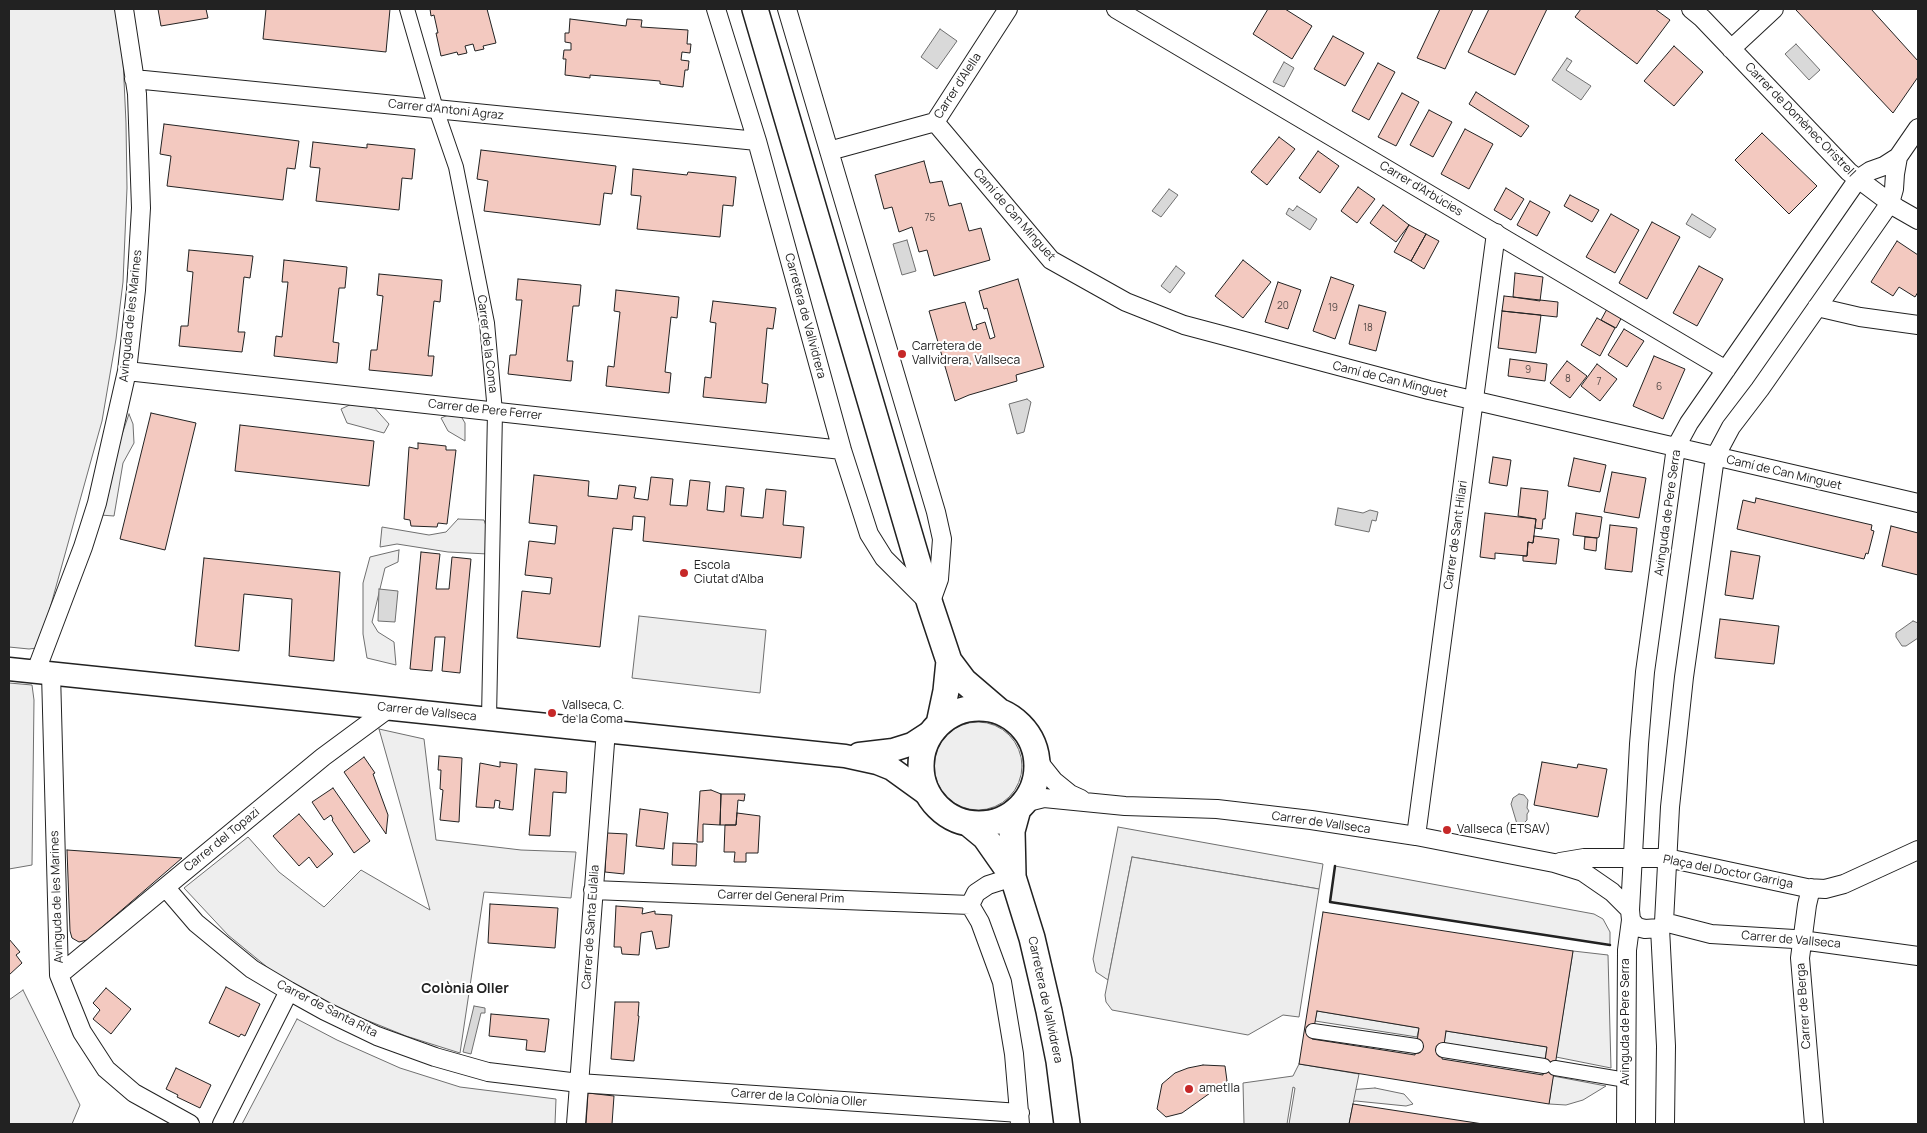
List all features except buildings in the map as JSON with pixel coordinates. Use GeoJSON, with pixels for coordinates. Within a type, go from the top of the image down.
{"type":"FeatureCollection","features":[{"type":"Feature","properties":{"kind":"main road","name":"Carretera de Vallvidrera"},"geometry":{"type":"LineString","coordinates":[[755,9],[930,604],[949,661],[964,681],[999,711]]}},
{"type":"Feature","properties":{"kind":"main road","name":"Carretera de Vallvidrera"},"geometry":{"type":"LineString","coordinates":[[936,727],[946,690],[949,661]]}},
{"type":"Feature","properties":{"kind":"main road"},"geometry":{"type":"LineString","coordinates":[[987,709],[999,711],[1019,724],[1035,750],[1036,778],[1028,798],[1021,806],[993,823],[968,823],[952,818],[934,804],[928,795],[920,775],[922,752],[936,727],[952,714],[963,710],[987,709]]}},
{"type":"Feature","properties":{"kind":"main road","name":"Carretera de Vallvidrera"},"geometry":{"type":"LineString","coordinates":[[1021,806],[1012,831],[1013,877],[1032,938],[1049,1011],[1059,1061],[1067,1124]]}},
{"type":"Feature","properties":{"kind":"main road","name":"Carretera de Vallvidrera"},"geometry":{"type":"LineString","coordinates":[[968,823],[985,837],[1013,877]]}},
{"type":"Feature","properties":{"kind":"street","name":"Avinguda de les Marines"},"geometry":{"type":"LineString","coordinates":[[124,9],[137,94],[141,208],[136,290],[127,370],[97,503],[44,672],[59,976],[82,1032],[106,1070],[134,1092],[190,1124]]}},
{"type":"Feature","properties":{"kind":"street","name":"Carrer de la Coma"},"geometry":{"type":"LineString","coordinates":[[406,9],[456,168],[487,323],[495,412],[489,718]]}},
{"type":"Feature","properties":{"kind":"street","name":"Carretera de Vallvidrera"},"geometry":{"type":"LineString","coordinates":[[716,9],[757,141],[842,450],[869,534],[884,558],[930,604]]}},
{"type":"Feature","properties":{"kind":"street"},"geometry":{"type":"LineString","coordinates":[[787,9],[936,512],[942,538],[939,578],[930,604]]}},
{"type":"Feature","properties":{"kind":"street","name":"Carrer d'Alella"},"geometry":{"type":"LineString","coordinates":[[829,151],[935,122],[1008,9]]}},
{"type":"Feature","properties":{"kind":"street","name":"Carrer d'Arbúcies"},"geometry":{"type":"LineString","coordinates":[[1116,9],[1726,370]]}},
{"type":"Feature","properties":{"kind":"street","name":"Carrer de Domènec Oristrell"},"geometry":{"type":"LineString","coordinates":[[1691,9],[1849,172],[1918,220]]}},
{"type":"Feature","properties":{"kind":"street"},"geometry":{"type":"LineString","coordinates":[[1731,49],[1774,9]]}},
{"type":"Feature","properties":{"kind":"street","name":"Carrer d'Antoni Agraz"},"geometry":{"type":"LineString","coordinates":[[134,79],[757,141]]}},
{"type":"Feature","properties":{"kind":"street","name":"Camí de Can Minguet"},"geometry":{"type":"LineString","coordinates":[[935,122],[1051,260],[1126,302],[1184,325],[1474,400],[1918,503]]}},
{"type":"Feature","properties":{"kind":"street","name":"Avinguda de Pere Serra"},"geometry":{"type":"LineString","coordinates":[[1626,1124],[1627,950],[1631,915],[1631,877],[1639,744],[1645,672],[1676,447],[1689,422],[1858,179],[1898,157],[1918,128]]}},
{"type":"Feature","properties":{"kind":"street","name":"Avinguda de Pere Serra"},"geometry":{"type":"LineString","coordinates":[[1662,925],[1670,807],[1684,677],[1715,457],[1731,427],[1760,389],[1890,202],[1894,189],[1898,157]]}},
{"type":"Feature","properties":{"kind":"street","name":"Carrer de Sant Hilari"},"geometry":{"type":"LineString","coordinates":[[1416,836],[1496,233]]}},
{"type":"Feature","properties":{"kind":"street"},"geometry":{"type":"LineString","coordinates":[[1817,307],[1860,318],[1918,325]]}},
{"type":"Feature","properties":{"kind":"street","name":"Carrer de Pere Ferrer"},"geometry":{"type":"LineString","coordinates":[[127,370],[842,450]]}},
{"type":"Feature","properties":{"kind":"street","name":"Carrer de Vallseca"},"geometry":{"type":"LineString","coordinates":[[9,669],[845,756]]}},
{"type":"Feature","properties":{"kind":"street","name":"Carrer del Topazi"},"geometry":{"type":"LineString","coordinates":[[59,976],[324,757],[388,709]]}},
{"type":"Feature","properties":{"kind":"street"},"geometry":{"type":"LineString","coordinates":[[845,756],[893,750],[912,744],[936,727]]}},
{"type":"Feature","properties":{"kind":"street","name":"Carrer de Santa Eulàlia"},"geometry":{"type":"LineString","coordinates":[[576,1124],[606,730]]}},
{"type":"Feature","properties":{"kind":"street","name":"Carrer de Vallseca"},"geometry":{"type":"LineString","coordinates":[[1035,750],[1042,766],[1054,781],[1070,794],[1086,801]]}},
{"type":"Feature","properties":{"kind":"street"},"geometry":{"type":"LineString","coordinates":[[845,756],[876,763],[892,769],[928,795]]}},
{"type":"Feature","properties":{"kind":"street","name":"Carrer de Vallseca"},"geometry":{"type":"LineString","coordinates":[[1021,806],[1044,798],[1125,806],[1218,809],[1311,820],[1416,836],[1554,863],[1583,872],[1612,892],[1631,915],[1637,927],[1645,929],[1662,925],[1712,934],[1850,945],[1918,956]]}},
{"type":"Feature","properties":{"kind":"street"},"geometry":{"type":"LineString","coordinates":[[1811,888],[1825,889],[1844,884],[1918,850]]}},
{"type":"Feature","properties":{"kind":"street","name":"Carrer de Vallseca"},"geometry":{"type":"LineString","coordinates":[[1554,863],[1584,858],[1633,858]]}},
{"type":"Feature","properties":{"kind":"street","name":"Plaça del Doctor Garriga"},"geometry":{"type":"LineString","coordinates":[[1633,858],[1667,858],[1811,888]]}},
{"type":"Feature","properties":{"kind":"street"},"geometry":{"type":"LineString","coordinates":[[1013,877],[988,885],[976,893],[970,905],[980,922],[1002,982],[1014,1054],[1020,1118]]}},
{"type":"Feature","properties":{"kind":"street","name":"Carrer de Santa Rita"},"geometry":{"type":"LineString","coordinates":[[166,888],[196,923],[252,968],[325,1011],[377,1036],[435,1057],[488,1072],[579,1083]]}},
{"type":"Feature","properties":{"kind":"street","name":"Carrer de Berga"},"geometry":{"type":"LineString","coordinates":[[1811,888],[1800,958],[1814,1124]]}},
{"type":"Feature","properties":{"kind":"street","name":"Carrer del General Prim"},"geometry":{"type":"LineString","coordinates":[[593,890],[970,905]]}},
{"type":"Feature","properties":{"kind":"street"},"geometry":{"type":"LineString","coordinates":[[1662,925],[1666,1046],[1665,1124]]}},
{"type":"Feature","properties":{"kind":"street"},"geometry":{"type":"LineString","coordinates":[[222,1124],[289,991]]}},
{"type":"Feature","properties":{"kind":"street"},"geometry":{"type":"LineString","coordinates":[[1306,1030],[1416,1046]]}},
{"type":"Feature","properties":{"kind":"street"},"geometry":{"type":"LineString","coordinates":[[1443,1050],[1626,1080]]}},
{"type":"Feature","properties":{"kind":"street","name":"Carrer de la Colònia Oller"},"geometry":{"type":"LineString","coordinates":[[579,1083],[1020,1118]]}},
{"type":"Feature","properties":{"kind":"shaded area"},"geometry":{"type":"Polygon","coordinates":[[[9,9],[115,9],[123,59],[126,123],[127,188],[123,282],[116,339],[102,421],[42,637],[37,648],[29,649],[9,647],[9,9]]]}},
{"type":"Feature","properties":{"kind":"shaded area"},"geometry":{"type":"Polygon","coordinates":[[[940,29],[957,41],[937,69],[921,57],[940,29]]]}},
{"type":"Feature","properties":{"kind":"shaded area"},"geometry":{"type":"Polygon","coordinates":[[[1796,44],[1820,70],[1809,80],[1785,54],[1796,44]]]}},
{"type":"Feature","properties":{"kind":"shaded area"},"geometry":{"type":"Polygon","coordinates":[[[1567,58],[1572,61],[1566,70],[1591,86],[1581,100],[1552,80],[1567,58]]]}},
{"type":"Feature","properties":{"kind":"shaded area"},"geometry":{"type":"Polygon","coordinates":[[[1284,62],[1294,68],[1284,87],[1273,82],[1284,62]]]}},
{"type":"Feature","properties":{"kind":"shaded area"},"geometry":{"type":"Polygon","coordinates":[[[1169,189],[1178,195],[1161,217],[1152,211],[1169,189]]]}},
{"type":"Feature","properties":{"kind":"shaded area"},"geometry":{"type":"Polygon","coordinates":[[[1297,206],[1317,219],[1310,230],[1286,214],[1289,208],[1293,211],[1297,206]]]}},
{"type":"Feature","properties":{"kind":"shaded area"},"geometry":{"type":"Polygon","coordinates":[[[1692,214],[1716,229],[1710,238],[1686,224],[1692,214]]]}},
{"type":"Feature","properties":{"kind":"shaded area"},"geometry":{"type":"Polygon","coordinates":[[[907,240],[916,271],[902,275],[893,244],[907,240]]]}},
{"type":"Feature","properties":{"kind":"shaded area"},"geometry":{"type":"Polygon","coordinates":[[[1176,266],[1185,273],[1170,293],[1161,286],[1176,266]]]}},
{"type":"Feature","properties":{"kind":"shaded area"},"geometry":{"type":"Polygon","coordinates":[[[1027,399],[1031,402],[1024,432],[1017,434],[1009,404],[1027,399]]]}},
{"type":"Feature","properties":{"kind":"shaded area"},"geometry":{"type":"Polygon","coordinates":[[[356,402],[372,405],[389,424],[384,433],[347,423],[341,409],[356,402]]]}},
{"type":"Feature","properties":{"kind":"shaded area"},"geometry":{"type":"Polygon","coordinates":[[[458,411],[465,423],[465,441],[448,431],[441,418],[458,411]]]}},
{"type":"Feature","properties":{"kind":"shaded area"},"geometry":{"type":"Polygon","coordinates":[[[129,414],[133,424],[134,443],[123,463],[114,516],[100,515],[119,443],[129,414]]]}},
{"type":"Feature","properties":{"kind":"shaded area"},"geometry":{"type":"Polygon","coordinates":[[[1338,508],[1363,513],[1370,510],[1378,512],[1376,521],[1372,520],[1369,532],[1335,525],[1338,508]]]}},
{"type":"Feature","properties":{"kind":"shaded area"},"geometry":{"type":"Polygon","coordinates":[[[458,519],[484,520],[488,532],[488,554],[448,552],[397,544],[380,547],[382,527],[429,535],[446,532],[458,519]]]}},
{"type":"Feature","properties":{"kind":"shaded area"},"geometry":{"type":"Polygon","coordinates":[[[399,550],[398,562],[385,568],[372,622],[378,632],[394,642],[396,665],[367,658],[363,634],[363,583],[370,557],[399,550]]]}},
{"type":"Feature","properties":{"kind":"shaded area"},"geometry":{"type":"Polygon","coordinates":[[[379,589],[398,591],[395,622],[378,621],[379,589]]]}},
{"type":"Feature","properties":{"kind":"shaded area"},"geometry":{"type":"Polygon","coordinates":[[[639,616],[766,630],[760,693],[632,678],[639,616]]]}},
{"type":"Feature","properties":{"kind":"shaded area"},"geometry":{"type":"Polygon","coordinates":[[[1913,621],[1918,623],[1918,638],[1906,646],[1902,646],[1896,637],[1896,633],[1913,621]]]}},
{"type":"Feature","properties":{"kind":"shaded area"},"geometry":{"type":"Polygon","coordinates":[[[9,683],[32,685],[34,700],[32,865],[9,869],[9,683]]]}},
{"type":"Feature","properties":{"kind":"shaded area"},"geometry":{"type":"Polygon","coordinates":[[[978,722],[995,725],[1009,735],[1019,749],[1022,766],[1019,783],[1009,797],[995,807],[978,810],[961,807],[947,797],[937,783],[934,766],[937,749],[947,735],[961,725],[978,722]]]}},
{"type":"Feature","properties":{"kind":"shaded area"},"geometry":{"type":"Polygon","coordinates":[[[379,729],[424,739],[436,840],[521,850],[576,852],[571,898],[484,892],[460,1053],[406,1036],[344,1011],[278,976],[228,935],[184,888],[248,837],[279,872],[324,907],[361,870],[430,910],[379,729]]]}},
{"type":"Feature","properties":{"kind":"shaded area"},"geometry":{"type":"Polygon","coordinates":[[[1519,794],[1524,795],[1528,800],[1527,808],[1529,811],[1527,820],[1521,826],[1517,824],[1511,804],[1513,798],[1519,794]]]}},
{"type":"Feature","properties":{"kind":"shaded area"},"geometry":{"type":"Polygon","coordinates":[[[1118,827],[1323,864],[1319,889],[1132,857],[1108,980],[1096,972],[1093,959],[1118,827]]]}},
{"type":"Feature","properties":{"kind":"shaded area"},"geometry":{"type":"Polygon","coordinates":[[[1132,857],[1319,889],[1299,1017],[1283,1015],[1248,1035],[1112,1010],[1106,1002],[1105,995],[1132,857]]]}},
{"type":"Feature","properties":{"kind":"shaded area"},"geometry":{"type":"Polygon","coordinates":[[[1335,866],[1594,914],[1603,919],[1610,932],[1610,945],[1330,902],[1335,866]]]}},
{"type":"Feature","properties":{"kind":"shaded area"},"geometry":{"type":"Polygon","coordinates":[[[1573,951],[1608,955],[1611,1068],[1556,1057],[1573,951]]]}},
{"type":"Feature","properties":{"kind":"shaded area"},"geometry":{"type":"Polygon","coordinates":[[[23,990],[80,1105],[72,1124],[9,1124],[9,1000],[23,990]]]}},
{"type":"Feature","properties":{"kind":"shaded area"},"geometry":{"type":"Polygon","coordinates":[[[474,1006],[485,1008],[485,1013],[481,1013],[471,1054],[463,1052],[474,1006]]]}},
{"type":"Feature","properties":{"kind":"shaded area"},"geometry":{"type":"Polygon","coordinates":[[[1317,1011],[1419,1028],[1417,1037],[1315,1021],[1317,1011]]]}},
{"type":"Feature","properties":{"kind":"shaded area"},"geometry":{"type":"Polygon","coordinates":[[[297,1019],[337,1040],[400,1068],[460,1087],[556,1099],[555,1124],[242,1124],[297,1019]]]}},
{"type":"Feature","properties":{"kind":"shaded area"},"geometry":{"type":"Polygon","coordinates":[[[1446,1031],[1547,1047],[1545,1059],[1444,1043],[1446,1031]]]}},
{"type":"Feature","properties":{"kind":"shaded area"},"geometry":{"type":"Polygon","coordinates":[[[1299,1064],[1359,1074],[1349,1124],[1289,1124],[1295,1088],[1293,1087],[1287,1124],[1244,1124],[1243,1083],[1293,1076],[1299,1064]]]}},
{"type":"Feature","properties":{"kind":"shaded area"},"geometry":{"type":"Polygon","coordinates":[[[1553,1076],[1606,1086],[1583,1100],[1566,1105],[1549,1104],[1553,1076]]]}},
{"type":"Feature","properties":{"kind":"shaded area"},"geometry":{"type":"Polygon","coordinates":[[[1375,1088],[1404,1094],[1413,1104],[1406,1106],[1349,1102],[1348,1090],[1375,1088]]]}},
{"type":"Feature","properties":{"kind":"wall"},"geometry":{"type":"LineString","coordinates":[[1335,866],[1330,902],[1610,945]]}},
{"type":"Feature","properties":{"kind":"place","name":"Carretera de Vallvidrera, Vallseca"},"geometry":{"type":"Point","coordinates":[902,354]}},
{"type":"Feature","properties":{"kind":"place","name":"Escola Ciutat d'Alba"},"geometry":{"type":"Point","coordinates":[684,573]}},
{"type":"Feature","properties":{"kind":"place","name":"Vallseca, C. de la Coma"},"geometry":{"type":"Point","coordinates":[552,713]}},
{"type":"Feature","properties":{"kind":"place","name":"Vallseca (ETSAV)"},"geometry":{"type":"Point","coordinates":[1447,830]}},
{"type":"Feature","properties":{"kind":"place","name":"ametlla"},"geometry":{"type":"Point","coordinates":[1189,1089]}},
{"type":"Feature","properties":{"kind":"district","name":"Colònia Oller"},"geometry":{"type":"Point","coordinates":[465,989]}}]}
